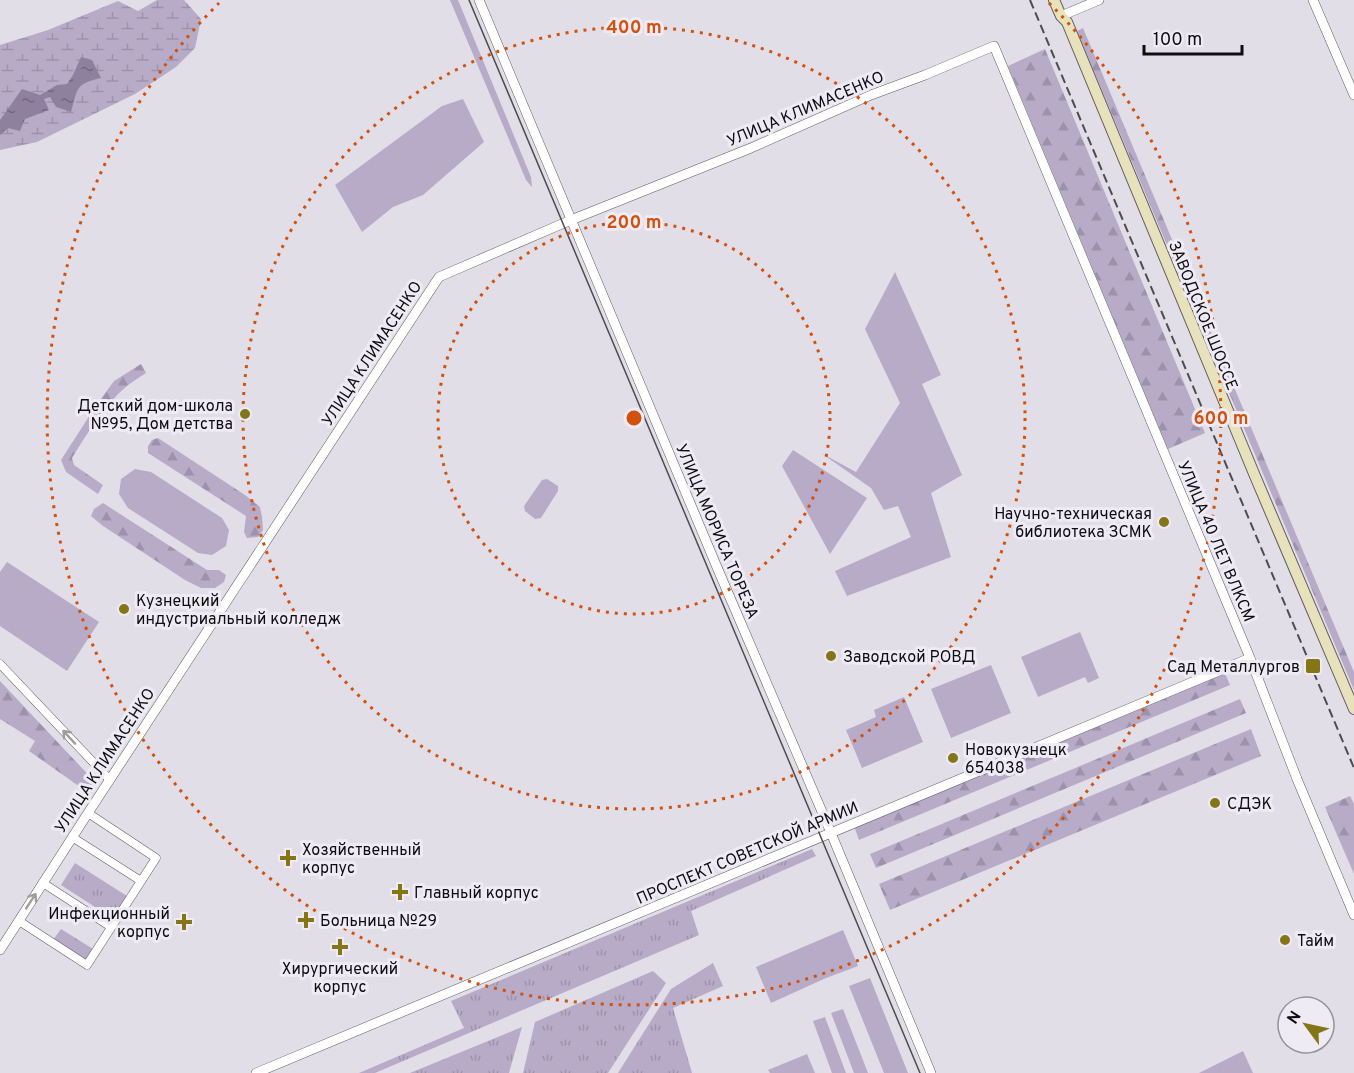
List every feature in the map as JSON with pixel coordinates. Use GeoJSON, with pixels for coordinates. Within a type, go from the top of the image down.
{"type":"FeatureCollection","features":[{"type":"Feature","properties":{"kind":"main road","name":"ЗАВОДСКОЕ ШОССЕ"},"geometry":{"type":"LineString","coordinates":[[1053,0],[1061,16],[1067,22],[1354,709]]}},
{"type":"Feature","properties":{"kind":"street","name":"УЛИЦА МОРИСА ТОРЕЗА"},"geometry":{"type":"LineString","coordinates":[[479,0],[931,1073]]}},
{"type":"Feature","properties":{"kind":"street"},"geometry":{"type":"LineString","coordinates":[[1061,16],[1099,0]]}},
{"type":"Feature","properties":{"kind":"street"},"geometry":{"type":"LineString","coordinates":[[1313,0],[1354,95]]}},
{"type":"Feature","properties":{"kind":"street","name":"УЛИЦА КЛИМАСЕНКО"},"geometry":{"type":"LineString","coordinates":[[0,950],[439,277],[571,220],[751,148],[871,95],[994,46]]}},
{"type":"Feature","properties":{"kind":"street","name":"УЛИЦА 40 ЛЕТ ВЛКСМ"},"geometry":{"type":"LineString","coordinates":[[994,46],[1250,658],[1297,779],[1354,915]]}},
{"type":"Feature","properties":{"kind":"street","name":"ПРОСПЕКТ СОВЕТСКОЙ АРМИИ"},"geometry":{"type":"LineString","coordinates":[[256,1073],[1250,658]]}},
{"type":"Feature","properties":{"kind":"street"},"geometry":{"type":"LineString","coordinates":[[0,664],[110,780]]}},
{"type":"Feature","properties":{"kind":"street"},"geometry":{"type":"LineString","coordinates":[[18,921],[87,965],[156,858],[88,813]]}},
{"type":"Feature","properties":{"kind":"street"},"geometry":{"type":"LineString","coordinates":[[72,837],[141,881]]}},
{"type":"Feature","properties":{"kind":"street"},"geometry":{"type":"LineString","coordinates":[[43,883],[111,927]]}},
{"type":"Feature","properties":{"kind":"green space"},"geometry":{"type":"Polygon","coordinates":[[[157,0],[184,0],[201,19],[195,48],[176,67],[135,94],[37,142],[0,150],[0,45],[48,30],[118,1],[138,11],[157,0]]]}},
{"type":"Feature","properties":{"kind":"green space"},"geometry":{"type":"Polygon","coordinates":[[[450,0],[458,0],[531,177],[532,187],[526,180],[450,0]]]}},
{"type":"Feature","properties":{"kind":"green space"},"geometry":{"type":"Polygon","coordinates":[[[1083,28],[1354,672],[1354,690],[1077,31],[1083,28]]]}},
{"type":"Feature","properties":{"kind":"green space"},"geometry":{"type":"Polygon","coordinates":[[[1045,49],[1205,433],[1168,449],[1008,66],[1045,49]]]}},
{"type":"Feature","properties":{"kind":"green space"},"geometry":{"type":"Polygon","coordinates":[[[463,99],[484,142],[423,195],[393,207],[362,232],[335,185],[442,106],[463,99]]]}},
{"type":"Feature","properties":{"kind":"green space"},"geometry":{"type":"Polygon","coordinates":[[[895,272],[941,375],[922,384],[962,475],[931,493],[951,557],[847,596],[835,571],[911,537],[898,506],[884,510],[871,488],[821,453],[856,472],[900,403],[865,329],[895,272]]]}},
{"type":"Feature","properties":{"kind":"green space"},"geometry":{"type":"Polygon","coordinates":[[[141,364],[146,373],[127,386],[111,402],[72,458],[74,465],[103,485],[98,494],[66,472],[61,460],[114,381],[141,364]]]}},
{"type":"Feature","properties":{"kind":"green space"},"geometry":{"type":"Polygon","coordinates":[[[158,438],[260,507],[263,530],[258,537],[247,538],[244,532],[246,516],[148,453],[148,446],[152,440],[158,438]]]}},
{"type":"Feature","properties":{"kind":"green space"},"geometry":{"type":"Polygon","coordinates":[[[793,450],[867,498],[830,554],[782,466],[793,450]]]}},
{"type":"Feature","properties":{"kind":"green space"},"geometry":{"type":"Polygon","coordinates":[[[135,469],[151,472],[222,518],[229,530],[226,546],[212,555],[198,553],[128,508],[119,494],[121,479],[135,469]]]}},
{"type":"Feature","properties":{"kind":"green space"},"geometry":{"type":"Polygon","coordinates":[[[547,479],[558,486],[558,491],[541,518],[535,519],[525,511],[524,506],[542,480],[547,479]]]}},
{"type":"Feature","properties":{"kind":"green space"},"geometry":{"type":"Polygon","coordinates":[[[103,503],[207,570],[219,570],[226,575],[224,582],[215,588],[201,588],[185,580],[91,516],[94,509],[103,503]]]}},
{"type":"Feature","properties":{"kind":"green space"},"geometry":{"type":"Polygon","coordinates":[[[7,562],[99,622],[67,671],[0,626],[0,572],[7,562]]]}},
{"type":"Feature","properties":{"kind":"green space"},"geometry":{"type":"Polygon","coordinates":[[[1080,632],[1099,678],[1088,683],[1085,677],[1038,697],[1021,657],[1080,632]]]}},
{"type":"Feature","properties":{"kind":"green space"},"geometry":{"type":"Polygon","coordinates":[[[991,665],[1011,713],[951,738],[931,689],[991,665]]]}},
{"type":"Feature","properties":{"kind":"green space"},"geometry":{"type":"Polygon","coordinates":[[[1224,671],[1230,685],[859,840],[854,826],[1224,671]]]}},
{"type":"Feature","properties":{"kind":"green space"},"geometry":{"type":"Polygon","coordinates":[[[0,681],[97,784],[88,798],[83,789],[29,751],[35,741],[0,719],[0,681]]]}},
{"type":"Feature","properties":{"kind":"green space"},"geometry":{"type":"Polygon","coordinates":[[[904,697],[923,742],[862,768],[846,730],[876,717],[874,710],[904,697]]]}},
{"type":"Feature","properties":{"kind":"green space"},"geometry":{"type":"Polygon","coordinates":[[[1240,699],[1246,713],[876,868],[870,854],[1240,699]]]}},
{"type":"Feature","properties":{"kind":"green space"},"geometry":{"type":"Polygon","coordinates":[[[1251,729],[1261,756],[890,910],[879,884],[1251,729]]]}},
{"type":"Feature","properties":{"kind":"green space"},"geometry":{"type":"Polygon","coordinates":[[[1350,796],[1354,804],[1354,874],[1325,807],[1350,796]]]}},
{"type":"Feature","properties":{"kind":"green space"},"geometry":{"type":"Polygon","coordinates":[[[812,849],[816,856],[691,911],[699,935],[375,1073],[359,1073],[464,1028],[451,1001],[812,849]]]}},
{"type":"Feature","properties":{"kind":"green space"},"geometry":{"type":"Polygon","coordinates":[[[75,863],[127,896],[112,918],[61,885],[75,863]]]}},
{"type":"Feature","properties":{"kind":"green space"},"geometry":{"type":"Polygon","coordinates":[[[61,929],[93,949],[85,961],[53,940],[61,929]]]}},
{"type":"Feature","properties":{"kind":"green space"},"geometry":{"type":"Polygon","coordinates":[[[843,930],[858,966],[771,1003],[756,967],[843,930]]]}},
{"type":"Feature","properties":{"kind":"green space"},"geometry":{"type":"Polygon","coordinates":[[[713,963],[723,986],[673,1008],[692,1073],[618,1073],[671,989],[713,963]]]}},
{"type":"Feature","properties":{"kind":"green space"},"geometry":{"type":"Polygon","coordinates":[[[653,971],[666,983],[608,1073],[523,1073],[535,1022],[653,971]]]}},
{"type":"Feature","properties":{"kind":"green space"},"geometry":{"type":"Polygon","coordinates":[[[870,978],[908,1073],[884,1073],[849,986],[870,978]]]}},
{"type":"Feature","properties":{"kind":"green space"},"geometry":{"type":"Polygon","coordinates":[[[843,1009],[868,1073],[854,1073],[831,1013],[843,1009]]]}},
{"type":"Feature","properties":{"kind":"green space"},"geometry":{"type":"Polygon","coordinates":[[[825,1017],[846,1073],[832,1073],[813,1021],[825,1017]]]}},
{"type":"Feature","properties":{"kind":"green space"},"geometry":{"type":"Polygon","coordinates":[[[522,1027],[509,1073],[410,1073],[522,1027]]]}},
{"type":"Feature","properties":{"kind":"green space"},"geometry":{"type":"Polygon","coordinates":[[[1243,1051],[1253,1073],[1199,1073],[1243,1051]]]}},
{"type":"Feature","properties":{"kind":"green space"},"geometry":{"type":"Polygon","coordinates":[[[807,1054],[815,1073],[770,1073],[768,1070],[807,1054]]]}},
{"type":"Feature","properties":{"kind":"water"},"geometry":{"type":"Polygon","coordinates":[[[81,57],[92,60],[101,78],[86,82],[79,88],[71,112],[56,107],[50,97],[44,99],[49,110],[25,119],[20,131],[8,128],[0,135],[0,120],[22,89],[40,95],[57,85],[67,84],[81,57]]]}},
{"type":"Feature","properties":{"kind":"tram line"},"geometry":{"type":"LineString","coordinates":[[469,0],[920,1073]]}},
{"type":"Feature","properties":{"kind":"railway"},"geometry":{"type":"LineString","coordinates":[[1030,0],[1354,768]]}},
{"type":"Feature","properties":{"kind":"place","name":"Детский дом-школа №95, Дом детства"},"geometry":{"type":"Point","coordinates":[245,414]}},
{"type":"Feature","properties":{"kind":"place","name":"Научно-техническая библиотека ЗСМК"},"geometry":{"type":"Point","coordinates":[1164,522]}},
{"type":"Feature","properties":{"kind":"place","name":"Кузнецкий индустриальный колледж"},"geometry":{"type":"Point","coordinates":[124,609]}},
{"type":"Feature","properties":{"kind":"place","name":"Заводской РОВД"},"geometry":{"type":"Point","coordinates":[831,656]}},
{"type":"Feature","properties":{"kind":"place","name":"Сад Металлургов"},"geometry":{"type":"Point","coordinates":[1313,666]}},
{"type":"Feature","properties":{"kind":"place","name":"Новокузнецк 654038"},"geometry":{"type":"Point","coordinates":[953,758]}},
{"type":"Feature","properties":{"kind":"place","name":"СДЭК"},"geometry":{"type":"Point","coordinates":[1215,803]}},
{"type":"Feature","properties":{"kind":"place","name":"Хозяйственный корпус"},"geometry":{"type":"Point","coordinates":[288,858]}},
{"type":"Feature","properties":{"kind":"place","name":"Главный корпус"},"geometry":{"type":"Point","coordinates":[400,892]}},
{"type":"Feature","properties":{"kind":"place","name":"Больница №29"},"geometry":{"type":"Point","coordinates":[306,920]}},
{"type":"Feature","properties":{"kind":"place","name":"Инфекционный корпус"},"geometry":{"type":"Point","coordinates":[184,922]}},
{"type":"Feature","properties":{"kind":"place","name":"Тайм"},"geometry":{"type":"Point","coordinates":[1285,940]}},
{"type":"Feature","properties":{"kind":"place","name":"Хирургический корпус"},"geometry":{"type":"Point","coordinates":[340,947]}}]}
